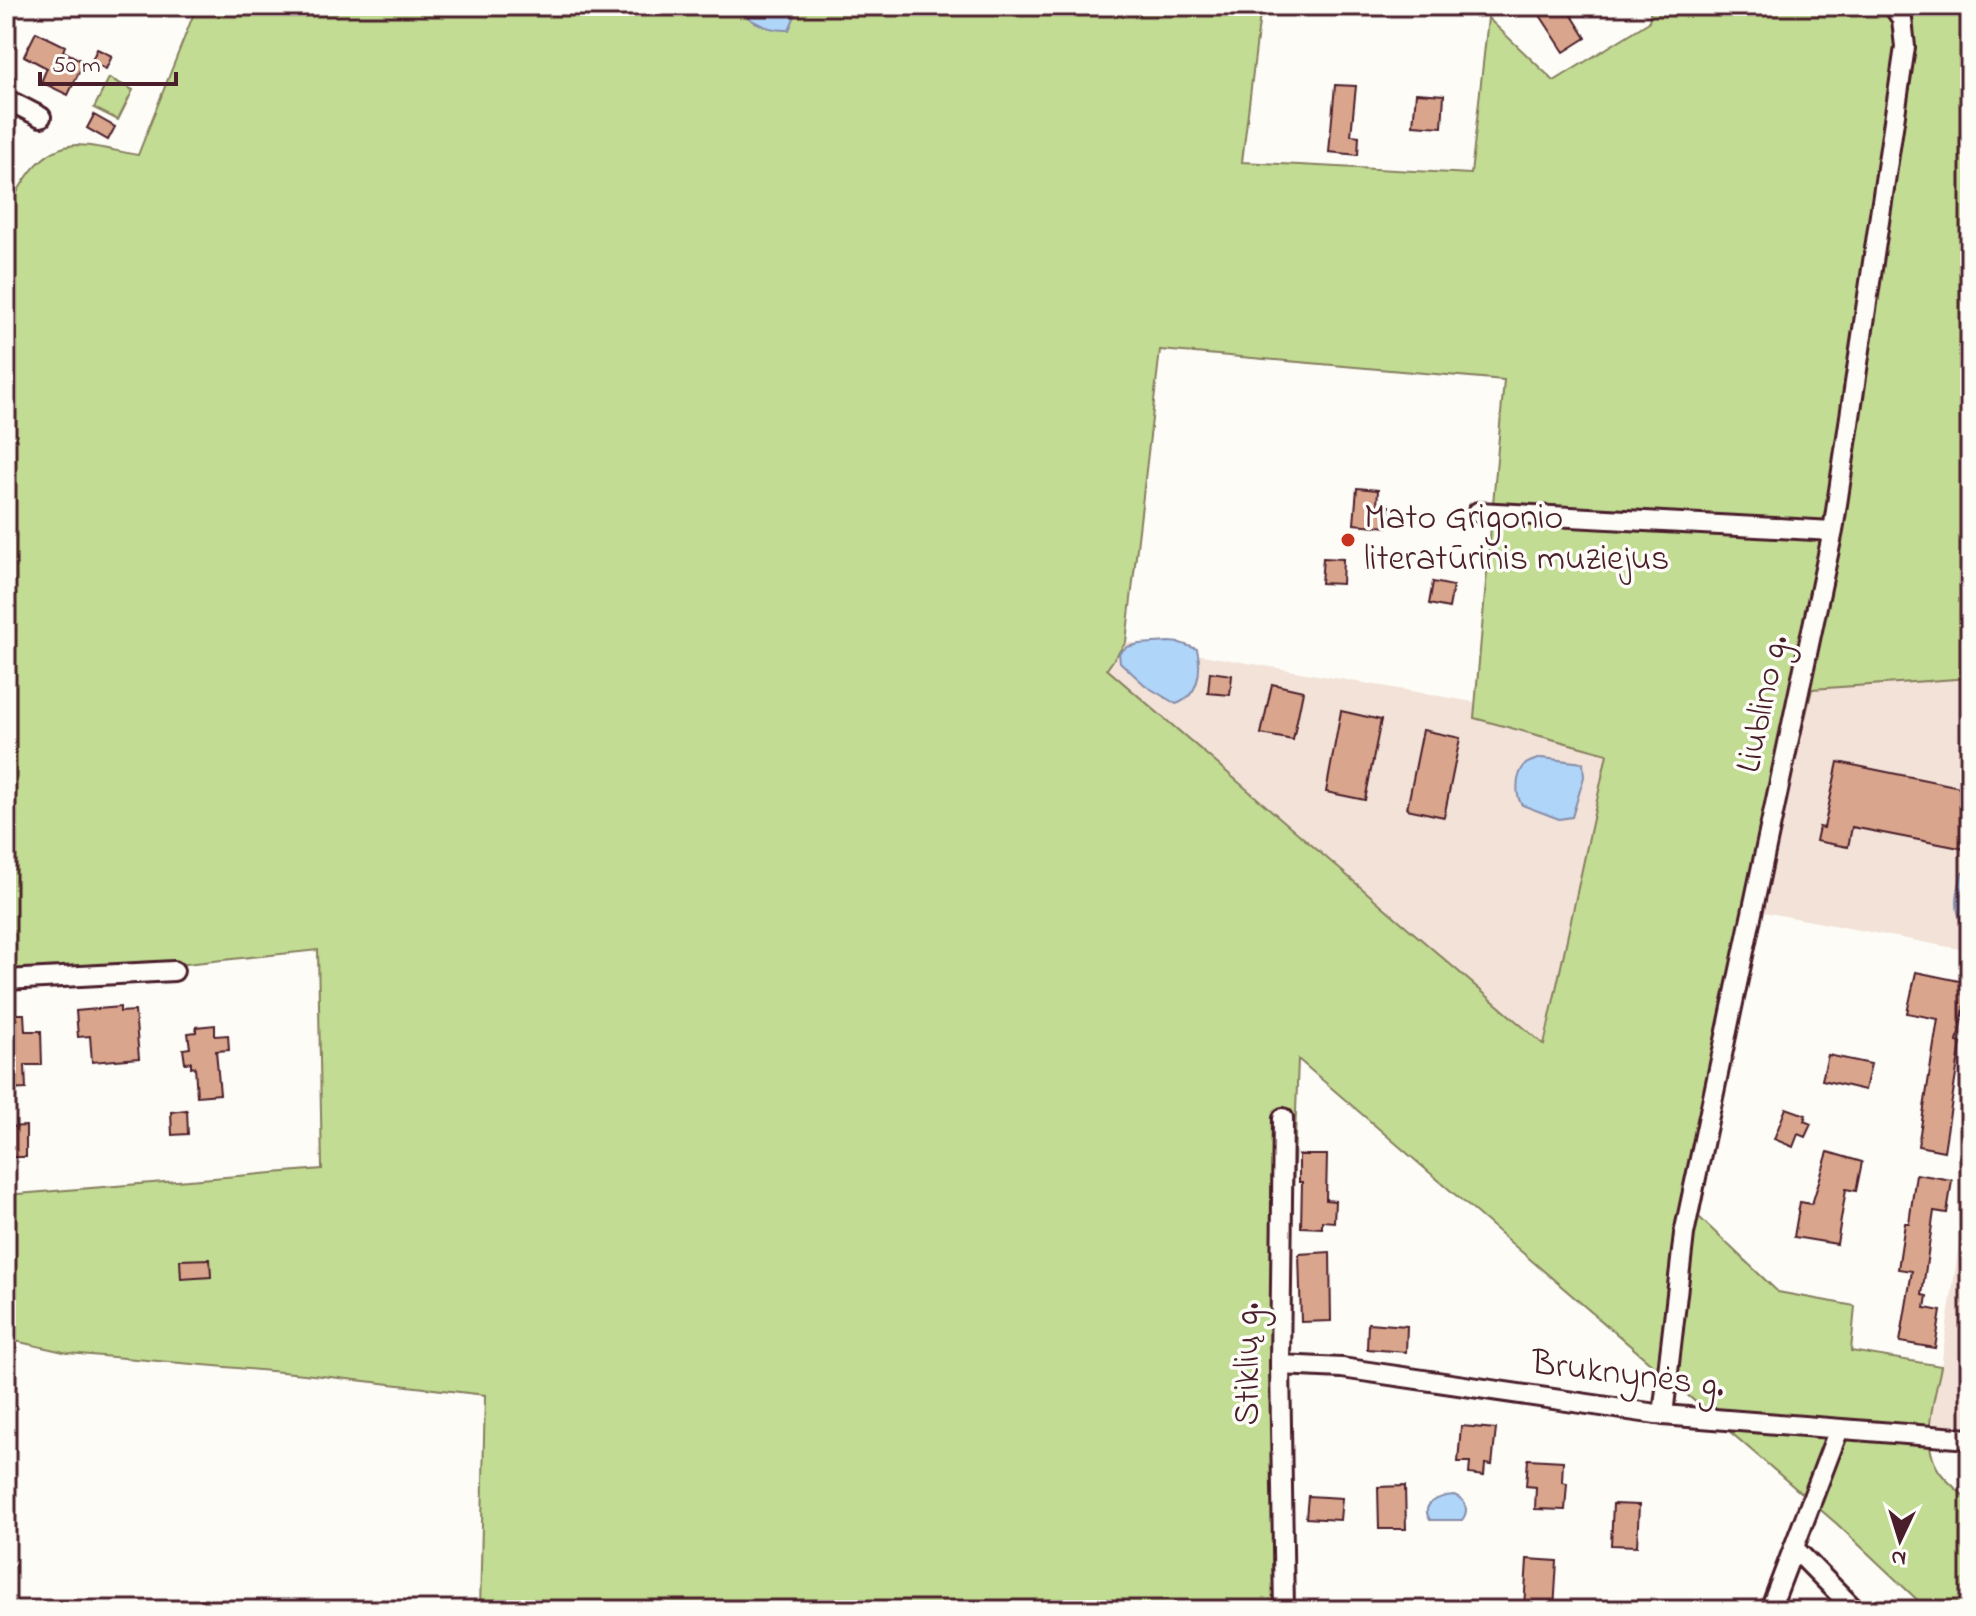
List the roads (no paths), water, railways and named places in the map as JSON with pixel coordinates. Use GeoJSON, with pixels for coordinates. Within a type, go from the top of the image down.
{"type":"FeatureCollection","features":[{"type":"Feature","properties":{"kind":"street","name":"Liublino g."},"geometry":{"type":"LineString","coordinates":[[1663,1415],[1684,1234],[1833,531],[1905,47],[1902,19],[1893,6]]}},
{"type":"Feature","properties":{"kind":"street"},"geometry":{"type":"LineString","coordinates":[[6,99],[41,117]]}},
{"type":"Feature","properties":{"kind":"street"},"geometry":{"type":"LineString","coordinates":[[1478,512],[1833,531]]}},
{"type":"Feature","properties":{"kind":"street"},"geometry":{"type":"LineString","coordinates":[[6,980],[174,971]]}},
{"type":"Feature","properties":{"kind":"street","name":"Stiklių g."},"geometry":{"type":"LineString","coordinates":[[1283,1118],[1280,1365],[1284,1610]]}},
{"type":"Feature","properties":{"kind":"street","name":"Bruknynės g."},"geometry":{"type":"LineString","coordinates":[[1280,1365],[1342,1368],[1663,1415],[1970,1439]]}},
{"type":"Feature","properties":{"kind":"street"},"geometry":{"type":"LineString","coordinates":[[1770,1610],[1839,1429]]}},
{"type":"Feature","properties":{"kind":"street"},"geometry":{"type":"LineString","coordinates":[[1794,1548],[1855,1610]]}},
{"type":"Feature","properties":{"kind":"water"},"geometry":{"type":"Polygon","coordinates":[[[734,6],[799,6],[789,30],[759,24],[734,6]]]}},
{"type":"Feature","properties":{"kind":"water"},"geometry":{"type":"Polygon","coordinates":[[[1169,642],[1197,649],[1198,657],[1199,674],[1194,689],[1176,704],[1146,686],[1120,662],[1119,653],[1127,647],[1169,642]]]}},
{"type":"Feature","properties":{"kind":"water"},"geometry":{"type":"Polygon","coordinates":[[[1542,758],[1583,763],[1584,777],[1572,817],[1559,819],[1522,805],[1517,786],[1521,770],[1528,763],[1542,758]]]}},
{"type":"Feature","properties":{"kind":"water"},"geometry":{"type":"Polygon","coordinates":[[[1970,870],[1970,930],[1960,918],[1957,904],[1962,873],[1970,870]]]}},
{"type":"Feature","properties":{"kind":"water"},"geometry":{"type":"Polygon","coordinates":[[[1454,1495],[1465,1505],[1462,1520],[1430,1520],[1427,1514],[1429,1505],[1437,1499],[1454,1495]]]}},
{"type":"Feature","properties":{"kind":"place","name":"Mato Grigonio literatūrinis muziejus"},"geometry":{"type":"Point","coordinates":[1348,540]}}]}
